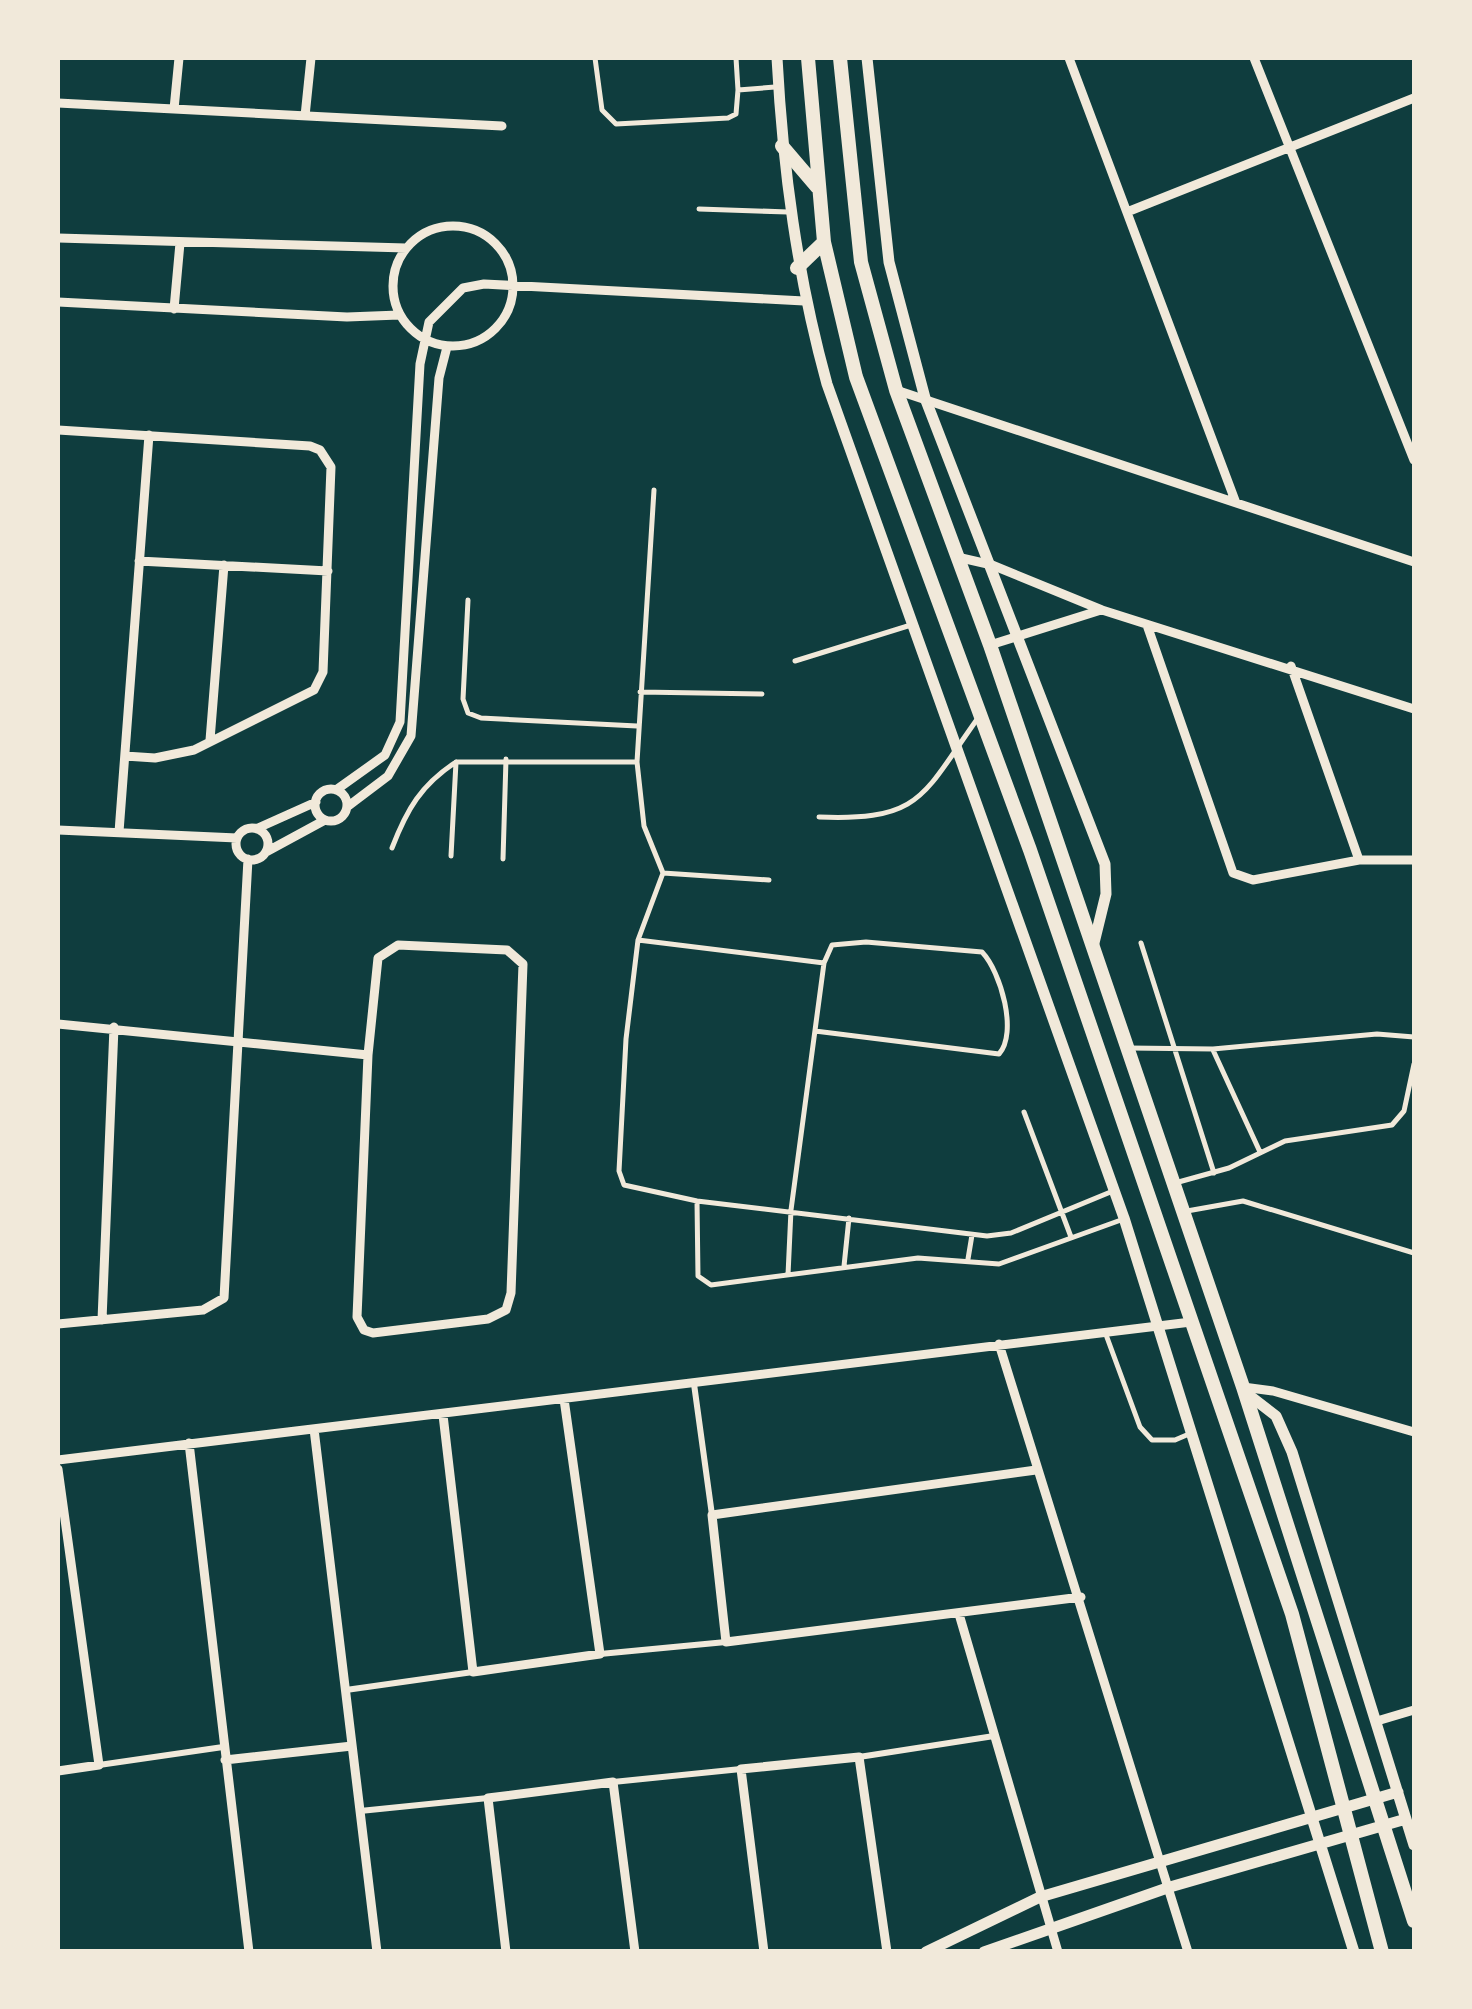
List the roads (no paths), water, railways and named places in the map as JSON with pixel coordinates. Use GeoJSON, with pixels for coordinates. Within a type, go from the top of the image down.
{"type":"FeatureCollection","features":[{"type":"Feature","properties":{"kind":"main road"},"geometry":{"type":"LineString","coordinates":[[808,58],[824,242],[856,376],[980,715],[1292,1614],[1382,1952]]}},
{"type":"Feature","properties":{"kind":"main road"},"geometry":{"type":"LineString","coordinates":[[840,58],[860,262],[896,390],[990,646],[1244,1390],[1378,1798],[1414,1921]]}},
{"type":"Feature","properties":{"kind":"main road"},"geometry":{"type":"LineString","coordinates":[[782,146],[817,187]]}},
{"type":"Feature","properties":{"kind":"main road"},"geometry":{"type":"LineString","coordinates":[[797,268],[824,242]]}},
{"type":"Feature","properties":{"kind":"street"},"geometry":{"type":"LineString","coordinates":[[174,109],[179,58]]}},
{"type":"Feature","properties":{"kind":"street"},"geometry":{"type":"LineString","coordinates":[[304,116],[311,58]]}},
{"type":"Feature","properties":{"kind":"street"},"geometry":{"type":"LineString","coordinates":[[777,58],[788,212],[804,301],[827,384],[1124,1218],[1354,1952]]}},
{"type":"Feature","properties":{"kind":"street"},"geometry":{"type":"LineString","coordinates":[[867,58],[889,262],[925,398],[1105,864],[1106,894],[1092,951]]}},
{"type":"Feature","properties":{"kind":"street"},"geometry":{"type":"LineString","coordinates":[[1070,58],[1236,503]]}},
{"type":"Feature","properties":{"kind":"street"},"geometry":{"type":"LineString","coordinates":[[1254,58],[1414,460]]}},
{"type":"Feature","properties":{"kind":"street"},"geometry":{"type":"LineString","coordinates":[[1128,212],[1414,98]]}},
{"type":"Feature","properties":{"kind":"street"},"geometry":{"type":"LineString","coordinates":[[58,102],[502,126]]}},
{"type":"Feature","properties":{"kind":"street"},"geometry":{"type":"LineString","coordinates":[[444,226],[474,229],[498,246],[514,283],[510,304],[493,332],[479,341],[446,347],[424,340],[400,315],[394,274],[406,248],[416,238],[444,226]]}},
{"type":"Feature","properties":{"kind":"street"},"geometry":{"type":"LineString","coordinates":[[58,238],[406,248]]}},
{"type":"Feature","properties":{"kind":"street"},"geometry":{"type":"LineString","coordinates":[[174,309],[180,244]]}},
{"type":"Feature","properties":{"kind":"street"},"geometry":{"type":"LineString","coordinates":[[58,1324],[204,1310],[224,1298],[248,859],[237,848],[237,838],[245,828],[258,828],[316,802],[321,793],[336,790],[386,755],[400,722],[424,340],[429,322],[462,288],[514,283],[804,301]]}},
{"type":"Feature","properties":{"kind":"street"},"geometry":{"type":"LineString","coordinates":[[58,302],[347,317],[400,315]]}},
{"type":"Feature","properties":{"kind":"street"},"geometry":{"type":"LineString","coordinates":[[248,859],[325,820],[336,820],[388,776],[411,736],[439,378],[446,347]]}},
{"type":"Feature","properties":{"kind":"street"},"geometry":{"type":"LineString","coordinates":[[896,390],[1414,562]]}},
{"type":"Feature","properties":{"kind":"street"},"geometry":{"type":"LineString","coordinates":[[58,430],[320,450],[329,460],[334,478],[320,680],[303,697],[177,756],[126,756]]}},
{"type":"Feature","properties":{"kind":"street"},"geometry":{"type":"LineString","coordinates":[[119,832],[148,435]]}},
{"type":"Feature","properties":{"kind":"street"},"geometry":{"type":"LineString","coordinates":[[956,556],[992,565],[1102,610],[1291,666],[1414,709]]}},
{"type":"Feature","properties":{"kind":"street"},"geometry":{"type":"LineString","coordinates":[[139,560],[328,571]]}},
{"type":"Feature","properties":{"kind":"street"},"geometry":{"type":"LineString","coordinates":[[210,740],[224,566]]}},
{"type":"Feature","properties":{"kind":"street"},"geometry":{"type":"LineString","coordinates":[[990,646],[1018,633],[1102,610]]}},
{"type":"Feature","properties":{"kind":"street"},"geometry":{"type":"LineString","coordinates":[[1147,624],[1229,868],[1240,878],[1253,880],[1359,860],[1414,860]]}},
{"type":"Feature","properties":{"kind":"street"},"geometry":{"type":"LineString","coordinates":[[1291,666],[1359,860]]}},
{"type":"Feature","properties":{"kind":"street"},"geometry":{"type":"LineString","coordinates":[[336,790],[347,807]]}},
{"type":"Feature","properties":{"kind":"street"},"geometry":{"type":"LineString","coordinates":[[316,802],[325,820]]}},
{"type":"Feature","properties":{"kind":"street"},"geometry":{"type":"LineString","coordinates":[[258,828],[268,838],[266,852]]}},
{"type":"Feature","properties":{"kind":"street"},"geometry":{"type":"LineString","coordinates":[[58,830],[237,838]]}},
{"type":"Feature","properties":{"kind":"street"},"geometry":{"type":"LineString","coordinates":[[398,944],[507,950],[520,957],[525,975],[512,1293],[506,1310],[497,1316],[373,1333],[358,1322],[368,1056],[376,965],[382,951],[398,944]]}},
{"type":"Feature","properties":{"kind":"street"},"geometry":{"type":"LineString","coordinates":[[58,1024],[240,1039],[368,1056]]}},
{"type":"Feature","properties":{"kind":"street"},"geometry":{"type":"LineString","coordinates":[[102,1320],[114,1027]]}},
{"type":"Feature","properties":{"kind":"street"},"geometry":{"type":"LineString","coordinates":[[58,1460],[1191,1322]]}},
{"type":"Feature","properties":{"kind":"street"},"geometry":{"type":"LineString","coordinates":[[1000,1344],[1188,1952]]}},
{"type":"Feature","properties":{"kind":"street"},"geometry":{"type":"LineString","coordinates":[[694,1384],[726,1642]]}},
{"type":"Feature","properties":{"kind":"street"},"geometry":{"type":"LineString","coordinates":[[1244,1390],[1292,1396],[1414,1434]]}},
{"type":"Feature","properties":{"kind":"street"},"geometry":{"type":"LineString","coordinates":[[1244,1390],[1280,1423],[1414,1845]]}},
{"type":"Feature","properties":{"kind":"street"},"geometry":{"type":"LineString","coordinates":[[564,1399],[600,1654]]}},
{"type":"Feature","properties":{"kind":"street"},"geometry":{"type":"LineString","coordinates":[[443,1415],[473,1672]]}},
{"type":"Feature","properties":{"kind":"street"},"geometry":{"type":"LineString","coordinates":[[314,1429],[377,1952]]}},
{"type":"Feature","properties":{"kind":"street"},"geometry":{"type":"LineString","coordinates":[[189,1443],[249,1952]]}},
{"type":"Feature","properties":{"kind":"street"},"geometry":{"type":"LineString","coordinates":[[58,1469],[98,1765]]}},
{"type":"Feature","properties":{"kind":"street"},"geometry":{"type":"LineString","coordinates":[[712,1515],[1036,1470]]}},
{"type":"Feature","properties":{"kind":"street"},"geometry":{"type":"LineString","coordinates":[[345,1690],[600,1654],[1080,1597]]}},
{"type":"Feature","properties":{"kind":"street"},"geometry":{"type":"LineString","coordinates":[[959,1614],[1058,1952]]}},
{"type":"Feature","properties":{"kind":"street"},"geometry":{"type":"LineString","coordinates":[[1377,1721],[1414,1710]]}},
{"type":"Feature","properties":{"kind":"street"},"geometry":{"type":"LineString","coordinates":[[359,1811],[859,1758],[994,1736]]}},
{"type":"Feature","properties":{"kind":"street"},"geometry":{"type":"LineString","coordinates":[[225,1760],[352,1746]]}},
{"type":"Feature","properties":{"kind":"street"},"geometry":{"type":"LineString","coordinates":[[58,1771],[223,1747]]}},
{"type":"Feature","properties":{"kind":"street"},"geometry":{"type":"LineString","coordinates":[[859,1758],[887,1952]]}},
{"type":"Feature","properties":{"kind":"street"},"geometry":{"type":"LineString","coordinates":[[741,1769],[764,1952]]}},
{"type":"Feature","properties":{"kind":"street"},"geometry":{"type":"LineString","coordinates":[[613,1782],[635,1952]]}},
{"type":"Feature","properties":{"kind":"street"},"geometry":{"type":"LineString","coordinates":[[926,1952],[1040,1898],[1398,1792]]}},
{"type":"Feature","properties":{"kind":"street"},"geometry":{"type":"LineString","coordinates":[[488,1798],[506,1952]]}},
{"type":"Feature","properties":{"kind":"street"},"geometry":{"type":"LineString","coordinates":[[984,1952],[1170,1888],[1406,1818]]}},
{"type":"Feature","properties":{"kind":"lane"},"geometry":{"type":"LineString","coordinates":[[595,58],[602,110],[616,124],[728,118],[738,110],[736,58]]}},
{"type":"Feature","properties":{"kind":"lane"},"geometry":{"type":"LineString","coordinates":[[738,90],[778,87]]}},
{"type":"Feature","properties":{"kind":"lane"},"geometry":{"type":"LineString","coordinates":[[699,209],[788,212]]}},
{"type":"Feature","properties":{"kind":"lane"},"geometry":{"type":"LineString","coordinates":[[654,490],[636,762],[644,826],[663,872],[638,940],[626,1039],[620,1178],[633,1190],[698,1201],[972,1235],[1011,1233],[1114,1190]]}},
{"type":"Feature","properties":{"kind":"lane"},"geometry":{"type":"LineString","coordinates":[[468,600],[463,699],[468,713],[481,718],[637,726]]}},
{"type":"Feature","properties":{"kind":"lane"},"geometry":{"type":"LineString","coordinates":[[796,661],[911,625]]}},
{"type":"Feature","properties":{"kind":"lane"},"geometry":{"type":"LineString","coordinates":[[640,692],[762,694]]}},
{"type":"Feature","properties":{"kind":"lane"},"geometry":{"type":"LineString","coordinates":[[819,817],[871,819],[891,815],[917,799],[980,715]]}},
{"type":"Feature","properties":{"kind":"lane"},"geometry":{"type":"LineString","coordinates":[[503,859],[506,760]]}},
{"type":"Feature","properties":{"kind":"lane"},"geometry":{"type":"LineString","coordinates":[[392,848],[414,798],[456,762],[636,762]]}},
{"type":"Feature","properties":{"kind":"lane"},"geometry":{"type":"LineString","coordinates":[[451,856],[456,762]]}},
{"type":"Feature","properties":{"kind":"lane"},"geometry":{"type":"LineString","coordinates":[[663,872],[769,880]]}},
{"type":"Feature","properties":{"kind":"lane"},"geometry":{"type":"LineString","coordinates":[[638,940],[824,963]]}},
{"type":"Feature","properties":{"kind":"lane"},"geometry":{"type":"LineString","coordinates":[[788,1275],[791,1210],[824,963],[832,945],[838,942],[982,952],[991,962],[1004,998],[1004,1048],[996,1054],[816,1031]]}},
{"type":"Feature","properties":{"kind":"lane"},"geometry":{"type":"LineString","coordinates":[[1141,943],[1214,1173]]}},
{"type":"Feature","properties":{"kind":"lane"},"geometry":{"type":"LineString","coordinates":[[1126,1048],[1212,1049],[1377,1034],[1414,1037]]}},
{"type":"Feature","properties":{"kind":"lane"},"geometry":{"type":"LineString","coordinates":[[1212,1049],[1260,1152]]}},
{"type":"Feature","properties":{"kind":"lane"},"geometry":{"type":"LineString","coordinates":[[1172,1184],[1214,1173],[1285,1141],[1392,1125],[1404,1111],[1414,1064]]}},
{"type":"Feature","properties":{"kind":"lane"},"geometry":{"type":"LineString","coordinates":[[1024,1112],[1071,1237]]}},
{"type":"Feature","properties":{"kind":"lane"},"geometry":{"type":"LineString","coordinates":[[698,1201],[698,1270],[702,1281],[720,1285],[918,1258],[1009,1261],[1124,1218]]}},
{"type":"Feature","properties":{"kind":"lane"},"geometry":{"type":"LineString","coordinates":[[1182,1212],[1243,1201],[1414,1253]]}},
{"type":"Feature","properties":{"kind":"lane"},"geometry":{"type":"LineString","coordinates":[[844,1266],[849,1218]]}},
{"type":"Feature","properties":{"kind":"lane"},"geometry":{"type":"LineString","coordinates":[[968,1259],[972,1235]]}},
{"type":"Feature","properties":{"kind":"lane"},"geometry":{"type":"LineString","coordinates":[[1105,1332],[1140,1426],[1152,1440],[1174,1440],[1193,1432]]}}]}
